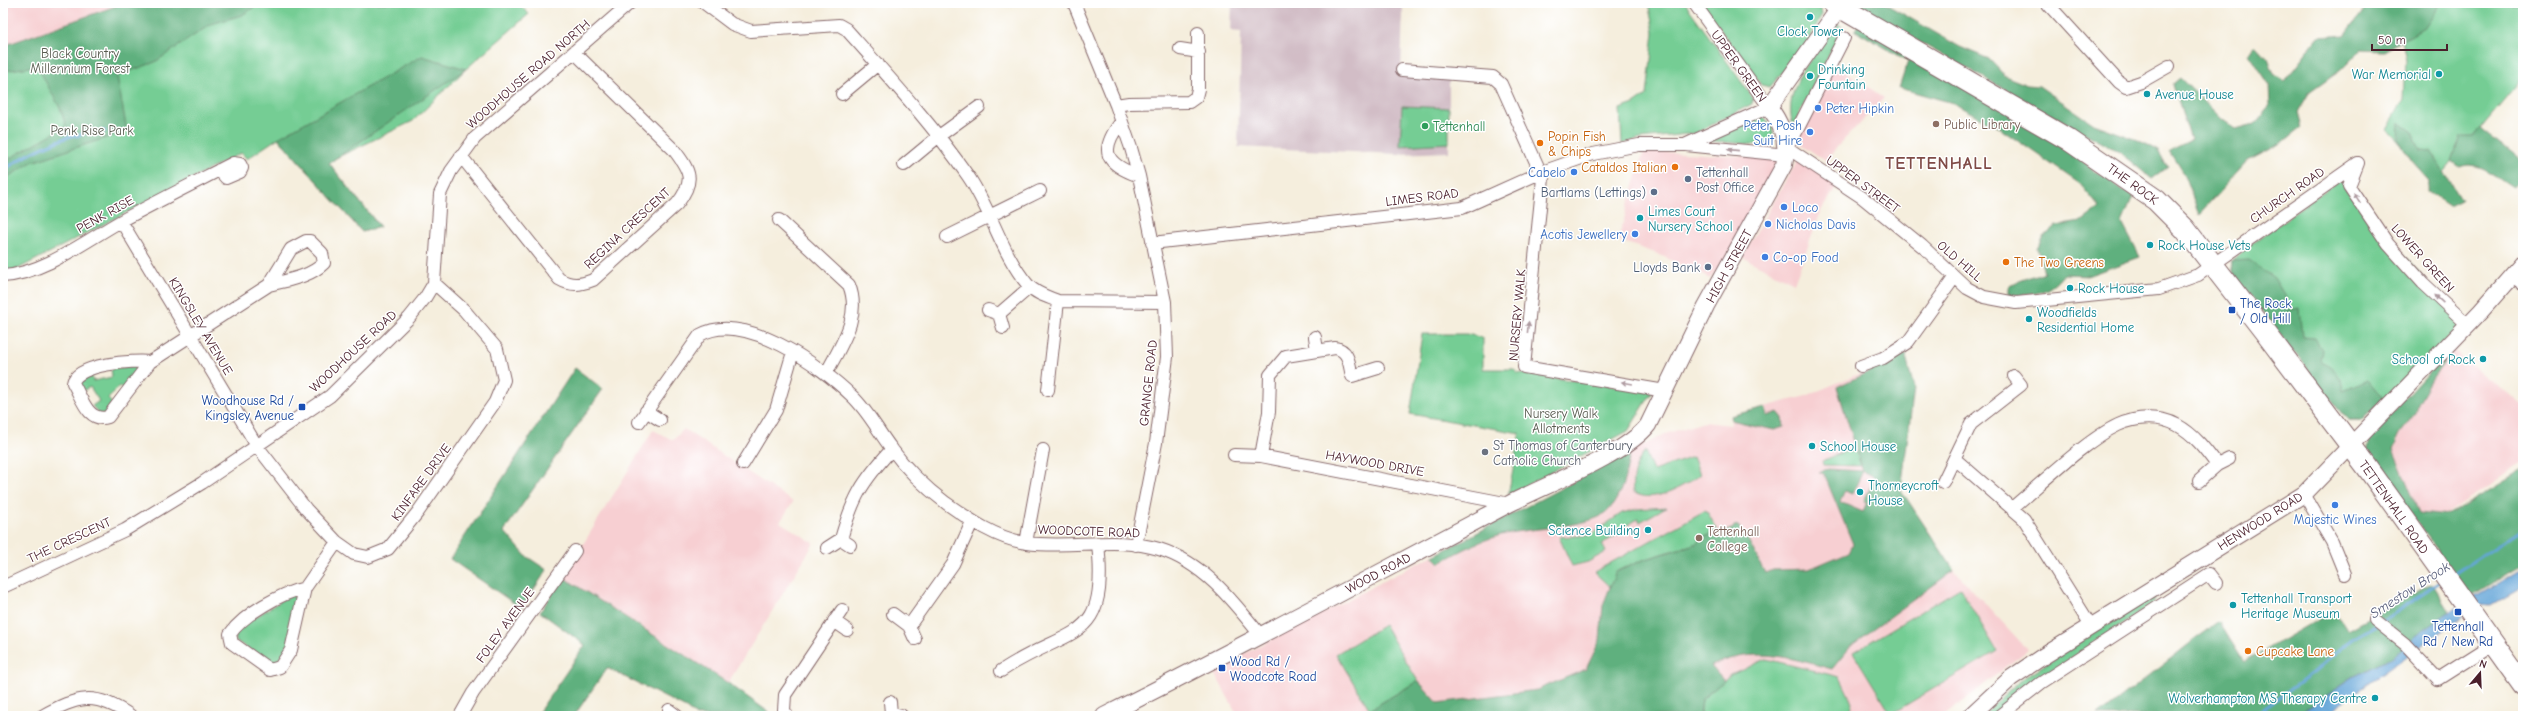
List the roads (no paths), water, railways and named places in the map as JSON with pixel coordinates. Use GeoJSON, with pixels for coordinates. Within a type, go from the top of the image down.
{"type":"FeatureCollection","features":[{"type":"Feature","properties":{"kind":"highway","name":"THE ROCK"},"geometry":{"type":"LineString","coordinates":[[1839,4],[2049,128],[2113,168],[2156,200],[2185,229],[2214,265],[2350,446]]}},
{"type":"Feature","properties":{"kind":"highway","name":"TETTENHALL ROAD"},"geometry":{"type":"LineString","coordinates":[[2350,446],[2523,685]]}},
{"type":"Feature","properties":{"kind":"street","name":"WOODHOUSE ROAD NORTH"},"geometry":{"type":"LineString","coordinates":[[440,194],[451,171],[475,138],[575,53],[630,3]]}},
{"type":"Feature","properties":{"kind":"street"},"geometry":{"type":"LineString","coordinates":[[704,3],[732,24],[751,31],[839,25],[846,29],[939,136],[969,176],[990,215],[1008,257],[1030,287],[1044,296],[1058,301],[1165,302]]}},
{"type":"Feature","properties":{"kind":"street","name":"GRANGE ROAD"},"geometry":{"type":"LineString","coordinates":[[1074,3],[1116,105],[1139,176],[1165,302],[1167,358],[1156,442],[1136,545]]}},
{"type":"Feature","properties":{"kind":"street","name":"UPPER GREEN"},"geometry":{"type":"LineString","coordinates":[[1694,3],[1769,107],[1839,4]]}},
{"type":"Feature","properties":{"kind":"street"},"geometry":{"type":"LineString","coordinates":[[2047,3],[2119,82],[2126,87],[2141,82],[2169,66]]}},
{"type":"Feature","properties":{"kind":"street"},"geometry":{"type":"LineString","coordinates":[[1116,105],[1129,102],[1189,102],[1196,97],[1198,90],[1198,33]]}},
{"type":"Feature","properties":{"kind":"street"},"geometry":{"type":"LineString","coordinates":[[1786,151],[1844,38]]}},
{"type":"Feature","properties":{"kind":"street"},"geometry":{"type":"LineString","coordinates":[[1180,49],[1199,52]]}},
{"type":"Feature","properties":{"kind":"street","name":"REGINA CRESCENT"},"geometry":{"type":"LineString","coordinates":[[461,156],[559,279],[574,284],[582,284],[592,280],[677,204],[686,191],[689,176],[684,163],[674,150],[575,53]]}},
{"type":"Feature","properties":{"kind":"street"},"geometry":{"type":"LineString","coordinates":[[842,94],[878,64]]}},
{"type":"Feature","properties":{"kind":"street"},"geometry":{"type":"LineString","coordinates":[[1402,70],[1493,76],[1501,84],[1542,172]]}},
{"type":"Feature","properties":{"kind":"street"},"geometry":{"type":"LineString","coordinates":[[902,166],[939,136],[979,107]]}},
{"type":"Feature","properties":{"kind":"street"},"geometry":{"type":"LineString","coordinates":[[1769,107],[1780,125],[1786,151]]}},
{"type":"Feature","properties":{"kind":"street","name":"LIMES ROAD"},"geometry":{"type":"LineString","coordinates":[[1686,145],[1769,107]]}},
{"type":"Feature","properties":{"kind":"street"},"geometry":{"type":"LineString","coordinates":[[1121,122],[1108,142],[1107,150],[1111,162],[1123,170],[1139,176]]}},
{"type":"Feature","properties":{"kind":"street","name":"LIMES ROAD"},"geometry":{"type":"LineString","coordinates":[[1152,243],[1462,208],[1542,172],[1593,154],[1639,145],[1686,145],[1786,151]]}},
{"type":"Feature","properties":{"kind":"street","name":"UPPER STREET"},"geometry":{"type":"LineString","coordinates":[[1786,151],[1863,198],[1922,246]]}},
{"type":"Feature","properties":{"kind":"street","name":"HIGH STREET"},"geometry":{"type":"LineString","coordinates":[[1648,425],[1716,288],[1784,165],[1786,151]]}},
{"type":"Feature","properties":{"kind":"street","name":"CHURCH ROAD"},"geometry":{"type":"LineString","coordinates":[[2214,265],[2358,163]]}},
{"type":"Feature","properties":{"kind":"street","name":"LOWER GREEN"},"geometry":{"type":"LineString","coordinates":[[2358,163],[2349,186],[2388,244],[2423,283],[2468,325]]}},
{"type":"Feature","properties":{"kind":"street","name":"PENK RISE"},"geometry":{"type":"LineString","coordinates":[[3,276],[14,275],[36,268],[121,221],[219,170]]}},
{"type":"Feature","properties":{"kind":"street","name":"NURSERY WALK"},"geometry":{"type":"LineString","coordinates":[[1542,172],[1537,242],[1524,366],[1665,391]]}},
{"type":"Feature","properties":{"kind":"street"},"geometry":{"type":"LineString","coordinates":[[944,237],[1040,190]]}},
{"type":"Feature","properties":{"kind":"street","name":"WOODHOUSE ROAD"},"geometry":{"type":"LineString","coordinates":[[125,530],[257,446],[330,396],[409,318],[425,298],[434,283],[440,194]]}},
{"type":"Feature","properties":{"kind":"street","name":"KINGSLEY AVENUE"},"geometry":{"type":"LineString","coordinates":[[121,221],[257,446]]}},
{"type":"Feature","properties":{"kind":"street"},"geometry":{"type":"LineString","coordinates":[[782,228],[849,285],[853,296],[851,323],[826,374]]}},
{"type":"Feature","properties":{"kind":"street"},"geometry":{"type":"LineString","coordinates":[[150,362],[134,360],[82,371],[77,374],[73,383],[92,416],[101,419],[108,417],[150,362],[269,286],[302,276],[318,269],[324,263],[322,253],[310,241],[306,241],[291,249],[269,286]]}},
{"type":"Feature","properties":{"kind":"street","name":"OLD HILL"},"geometry":{"type":"LineString","coordinates":[[1922,246],[1954,278],[1984,298],[1998,301],[2033,302],[2159,289],[2198,275],[2214,265]]}},
{"type":"Feature","properties":{"kind":"street","name":"HENWOOD ROAD"},"geometry":{"type":"LineString","coordinates":[[1970,716],[2011,678],[2304,494],[2468,325],[2518,280],[2523,263]]}},
{"type":"Feature","properties":{"kind":"street"},"geometry":{"type":"LineString","coordinates":[[1861,366],[1883,358],[1908,342],[1954,278]]}},
{"type":"Feature","properties":{"kind":"street","name":"KINFARE DRIVE"},"geometry":{"type":"LineString","coordinates":[[257,446],[306,509],[337,542],[354,554],[368,557],[388,549],[418,512],[495,402],[504,380],[497,349],[464,310],[434,283]]}},
{"type":"Feature","properties":{"kind":"street"},"geometry":{"type":"LineString","coordinates":[[999,314],[1030,287]]}},
{"type":"Feature","properties":{"kind":"street"},"geometry":{"type":"LineString","coordinates":[[1048,390],[1058,301]]}},
{"type":"Feature","properties":{"kind":"street"},"geometry":{"type":"LineString","coordinates":[[988,310],[999,314]]}},
{"type":"Feature","properties":{"kind":"street"},"geometry":{"type":"LineString","coordinates":[[999,314],[1003,328]]}},
{"type":"Feature","properties":{"kind":"street","name":"WOODCOTE ROAD"},"geometry":{"type":"LineString","coordinates":[[639,422],[685,354],[700,335],[710,330],[724,328],[759,335],[793,352],[826,374],[853,397],[892,449],[926,487],[972,522],[1007,538],[1026,543],[1136,545],[1160,550],[1201,571],[1226,592],[1261,636]]}},
{"type":"Feature","properties":{"kind":"street"},"geometry":{"type":"LineString","coordinates":[[1315,338],[1317,350]]}},
{"type":"Feature","properties":{"kind":"street"},"geometry":{"type":"LineString","coordinates":[[1261,456],[1269,412],[1270,375],[1286,356],[1327,348],[1343,349],[1346,352],[1352,376],[1378,368]]}},
{"type":"Feature","properties":{"kind":"street"},"geometry":{"type":"LineString","coordinates":[[743,464],[755,457],[776,410],[793,352]]}},
{"type":"Feature","properties":{"kind":"street"},"geometry":{"type":"LineString","coordinates":[[1943,482],[1971,424],[2021,385],[2014,376]]}},
{"type":"Feature","properties":{"kind":"street"},"geometry":{"type":"LineString","coordinates":[[646,412],[660,420]]}},
{"type":"Feature","properties":{"kind":"street"},"geometry":{"type":"LineString","coordinates":[[2012,508],[2086,447],[2117,426],[2136,419],[2149,418],[2176,424],[2204,447],[2218,465]]}},
{"type":"Feature","properties":{"kind":"street","name":"WOOD ROAD"},"geometry":{"type":"LineString","coordinates":[[1104,716],[1261,636],[1510,504],[1617,450],[1642,434],[1648,425]]}},
{"type":"Feature","properties":{"kind":"street"},"geometry":{"type":"LineString","coordinates":[[827,548],[846,542],[860,486],[892,449]]}},
{"type":"Feature","properties":{"kind":"street","name":"WOODCOTE ROAD"},"geometry":{"type":"LineString","coordinates":[[1026,543],[1043,450]]}},
{"type":"Feature","properties":{"kind":"street","name":"HAYWOOD DRIVE"},"geometry":{"type":"LineString","coordinates":[[1234,455],[1261,456],[1510,504]]}},
{"type":"Feature","properties":{"kind":"street"},"geometry":{"type":"LineString","coordinates":[[1955,458],[2024,519],[2092,626]]}},
{"type":"Feature","properties":{"kind":"street"},"geometry":{"type":"LineString","coordinates":[[2199,482],[2218,465],[2229,459]]}},
{"type":"Feature","properties":{"kind":"street"},"geometry":{"type":"LineString","coordinates":[[2304,494],[2332,542],[2345,574]]}},
{"type":"Feature","properties":{"kind":"street"},"geometry":{"type":"LineString","coordinates":[[909,626],[953,564],[972,522]]}},
{"type":"Feature","properties":{"kind":"street","name":"THE CRESCENT"},"geometry":{"type":"LineString","coordinates":[[3,587],[125,530]]}},
{"type":"Feature","properties":{"kind":"street"},"geometry":{"type":"LineString","coordinates":[[305,588],[291,591],[278,597],[235,627],[230,634],[232,642],[270,670],[280,667],[291,650],[305,588],[337,542]]}},
{"type":"Feature","properties":{"kind":"street"},"geometry":{"type":"LineString","coordinates":[[1001,671],[1010,658],[1082,628],[1092,617],[1098,603],[1101,586],[1098,544]]}},
{"type":"Feature","properties":{"kind":"street","name":"FOLEY AVENUE"},"geometry":{"type":"LineString","coordinates":[[460,716],[473,692],[575,551]]}},
{"type":"Feature","properties":{"kind":"street"},"geometry":{"type":"LineString","coordinates":[[1999,716],[2041,683],[2209,574],[2216,583]]}},
{"type":"Feature","properties":{"kind":"street"},"geometry":{"type":"LineString","coordinates":[[2159,584],[2169,600]]}},
{"type":"Feature","properties":{"kind":"street"},"geometry":{"type":"LineString","coordinates":[[788,716],[784,710],[785,695],[842,610]]}},
{"type":"Feature","properties":{"kind":"street"},"geometry":{"type":"LineString","coordinates":[[893,614],[909,626],[915,639]]}},
{"type":"Feature","properties":{"kind":"street"},"geometry":{"type":"LineString","coordinates":[[834,621],[847,630]]}},
{"type":"Feature","properties":{"kind":"street"},"geometry":{"type":"LineString","coordinates":[[2378,622],[2415,653],[2438,679],[2487,636]]}},
{"type":"Feature","properties":{"kind":"street"},"geometry":{"type":"LineString","coordinates":[[42,716],[66,703],[85,698],[110,703],[131,716]]}},
{"type":"Feature","properties":{"kind":"water"},"geometry":{"type":"Polygon","coordinates":[[[2523,569],[2523,587],[2490,606],[2480,605],[2346,699],[2328,716],[2296,716],[2356,676],[2394,656],[2416,635],[2446,614],[2523,569]]]}},
{"type":"Feature","properties":{"kind":"waterway"},"geometry":{"type":"LineString","coordinates":[[3,171],[28,155],[55,142],[74,135],[78,136],[86,132],[105,131]]}},
{"type":"Feature","properties":{"kind":"waterway","name":"Smestow Brook"},"geometry":{"type":"LineString","coordinates":[[2453,575],[2523,529]]}},
{"type":"Feature","properties":{"kind":"waterway","name":"Smestow Brook"},"geometry":{"type":"LineString","coordinates":[[2382,621],[2441,582]]}},
{"type":"Feature","properties":{"kind":"waterway","name":"Smestow Brook"},"geometry":{"type":"LineString","coordinates":[[2254,716],[2312,674],[2353,638],[2376,625]]}},
{"type":"Feature","properties":{"kind":"place","name":"Clock Tower"},"geometry":{"type":"Point","coordinates":[1810,17]}},
{"type":"Feature","properties":{"kind":"place","name":"War Memorial"},"geometry":{"type":"Point","coordinates":[2439,74]}},
{"type":"Feature","properties":{"kind":"place","name":"Drinking Fountain"},"geometry":{"type":"Point","coordinates":[1810,76]}},
{"type":"Feature","properties":{"kind":"place","name":"Avenue House"},"geometry":{"type":"Point","coordinates":[2147,94]}},
{"type":"Feature","properties":{"kind":"place","name":"Peter Hipkin"},"geometry":{"type":"Point","coordinates":[1818,108]}},
{"type":"Feature","properties":{"kind":"place","name":"Public Library"},"geometry":{"type":"Point","coordinates":[1936,124]}},
{"type":"Feature","properties":{"kind":"place","name":"Tettenhall"},"geometry":{"type":"Point","coordinates":[1425,126]}},
{"type":"Feature","properties":{"kind":"place","name":"Peter Posh Suit Hire"},"geometry":{"type":"Point","coordinates":[1810,132]}},
{"type":"Feature","properties":{"kind":"place","name":"Popin Fish & Chips"},"geometry":{"type":"Point","coordinates":[1540,143]}},
{"type":"Feature","properties":{"kind":"place","name":"Cataldos Italian"},"geometry":{"type":"Point","coordinates":[1675,167]}},
{"type":"Feature","properties":{"kind":"place","name":"Cabelo"},"geometry":{"type":"Point","coordinates":[1574,172]}},
{"type":"Feature","properties":{"kind":"place","name":"Tettenhall Post Office"},"geometry":{"type":"Point","coordinates":[1688,179]}},
{"type":"Feature","properties":{"kind":"place","name":"Bartlams (Lettings)"},"geometry":{"type":"Point","coordinates":[1654,192]}},
{"type":"Feature","properties":{"kind":"place","name":"Loco"},"geometry":{"type":"Point","coordinates":[1784,207]}},
{"type":"Feature","properties":{"kind":"place","name":"Limes Court Nursery School"},"geometry":{"type":"Point","coordinates":[1640,218]}},
{"type":"Feature","properties":{"kind":"place","name":"Nicholas Davis"},"geometry":{"type":"Point","coordinates":[1768,224]}},
{"type":"Feature","properties":{"kind":"place","name":"Acotis Jewellery"},"geometry":{"type":"Point","coordinates":[1635,234]}},
{"type":"Feature","properties":{"kind":"place","name":"Rock House Vets"},"geometry":{"type":"Point","coordinates":[2150,245]}},
{"type":"Feature","properties":{"kind":"place","name":"Co-op Food"},"geometry":{"type":"Point","coordinates":[1765,257]}},
{"type":"Feature","properties":{"kind":"place","name":"The Two Greens"},"geometry":{"type":"Point","coordinates":[2006,262]}},
{"type":"Feature","properties":{"kind":"place","name":"Lloyds Bank"},"geometry":{"type":"Point","coordinates":[1708,267]}},
{"type":"Feature","properties":{"kind":"place","name":"Rock House"},"geometry":{"type":"Point","coordinates":[2070,288]}},
{"type":"Feature","properties":{"kind":"place","name":"The Rock / Old Hill"},"geometry":{"type":"Point","coordinates":[2232,310]}},
{"type":"Feature","properties":{"kind":"place","name":"Woodfields Residential Home"},"geometry":{"type":"Point","coordinates":[2029,319]}},
{"type":"Feature","properties":{"kind":"place","name":"School of Rock"},"geometry":{"type":"Point","coordinates":[2483,359]}},
{"type":"Feature","properties":{"kind":"place","name":"Woodhouse Rd / Kingsley Avenue"},"geometry":{"type":"Point","coordinates":[302,407]}},
{"type":"Feature","properties":{"kind":"place","name":"School House"},"geometry":{"type":"Point","coordinates":[1812,446]}},
{"type":"Feature","properties":{"kind":"place","name":"St Thomas of Canterbury Catholic Church"},"geometry":{"type":"Point","coordinates":[1485,452]}},
{"type":"Feature","properties":{"kind":"place","name":"Thorneycroft House"},"geometry":{"type":"Point","coordinates":[1860,492]}},
{"type":"Feature","properties":{"kind":"place","name":"Majestic Wines"},"geometry":{"type":"Point","coordinates":[2335,505]}},
{"type":"Feature","properties":{"kind":"place","name":"Science Building"},"geometry":{"type":"Point","coordinates":[1648,530]}},
{"type":"Feature","properties":{"kind":"place","name":"Tettenhall College"},"geometry":{"type":"Point","coordinates":[1699,538]}},
{"type":"Feature","properties":{"kind":"place","name":"Tettenhall Transport Heritage Museum"},"geometry":{"type":"Point","coordinates":[2233,605]}},
{"type":"Feature","properties":{"kind":"place","name":"Tettenhall Rd / New Rd"},"geometry":{"type":"Point","coordinates":[2458,612]}},
{"type":"Feature","properties":{"kind":"place","name":"Cupcake Lane"},"geometry":{"type":"Point","coordinates":[2248,651]}},
{"type":"Feature","properties":{"kind":"place","name":"Wood Rd / Woodcote Road"},"geometry":{"type":"Point","coordinates":[1222,668]}},
{"type":"Feature","properties":{"kind":"place","name":"Wolverhampton MS Therapy Centre"},"geometry":{"type":"Point","coordinates":[2375,698]}},
{"type":"Feature","properties":{"kind":"district","name":"TETTENHALL"},"geometry":{"type":"Point","coordinates":[1939,163]}},
{"type":"Feature","properties":{"kind":"park label","name":"Black Country Millennium Forest"},"geometry":{"type":"Point","coordinates":[80,60]}},
{"type":"Feature","properties":{"kind":"park label","name":"Penk Rise Park"},"geometry":{"type":"Point","coordinates":[92,130]}},
{"type":"Feature","properties":{"kind":"park label","name":"Nursery Walk Allotments"},"geometry":{"type":"Point","coordinates":[1561,420]}}]}
